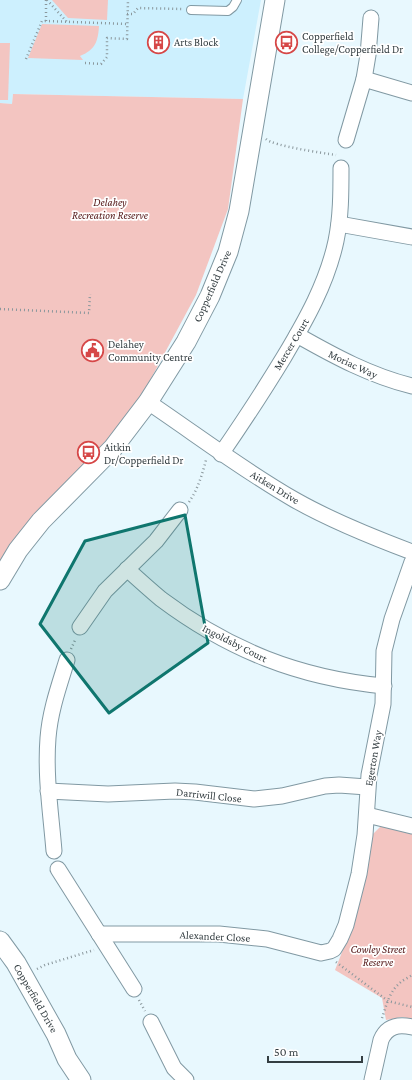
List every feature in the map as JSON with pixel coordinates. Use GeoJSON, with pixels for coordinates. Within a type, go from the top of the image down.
{"type":"FeatureCollection","features":[{"type":"Feature","properties":{"kind":"street","name":"Copperfield Drive"},"geometry":{"type":"LineString","coordinates":[[0,580],[18,550],[41,521],[113,448],[148,402],[186,342],[210,296],[228,252],[239,211],[275,0]]}},
{"type":"Feature","properties":{"kind":"street"},"geometry":{"type":"LineString","coordinates":[[346,140],[364,79],[368,55],[371,18]]}},
{"type":"Feature","properties":{"kind":"street"},"geometry":{"type":"LineString","coordinates":[[364,79],[412,93]]}},
{"type":"Feature","properties":{"kind":"street","name":"Mercer Court"},"geometry":{"type":"LineString","coordinates":[[221,454],[297,336],[308,317],[325,278],[339,224],[342,162]]}},
{"type":"Feature","properties":{"kind":"street"},"geometry":{"type":"LineString","coordinates":[[339,224],[412,237]]}},
{"type":"Feature","properties":{"kind":"street","name":"Moriac Way"},"geometry":{"type":"LineString","coordinates":[[297,336],[352,365],[384,378],[412,386]]}},
{"type":"Feature","properties":{"kind":"street","name":"Aitken Drive"},"geometry":{"type":"LineString","coordinates":[[148,402],[221,454],[282,492],[316,511],[374,538],[412,552]]}},
{"type":"Feature","properties":{"kind":"street"},"geometry":{"type":"LineString","coordinates":[[80,627],[105,590],[156,541],[168,528],[180,510]]}},
{"type":"Feature","properties":{"kind":"street","name":"Egerton Way"},"geometry":{"type":"LineString","coordinates":[[330,951],[334,949],[340,940],[354,896],[363,854],[370,765],[383,704],[384,651],[392,619],[412,562]]}},
{"type":"Feature","properties":{"kind":"street","name":"Ingoldsby Court"},"geometry":{"type":"LineString","coordinates":[[127,568],[160,598],[199,625],[256,656],[344,682],[384,686]]}},
{"type":"Feature","properties":{"kind":"street"},"geometry":{"type":"LineString","coordinates":[[54,851],[48,791],[48,737],[53,706],[67,660]]}},
{"type":"Feature","properties":{"kind":"street","name":"Darriwill Close"},"geometry":{"type":"LineString","coordinates":[[48,791],[108,794],[175,791],[254,799],[282,796],[325,786],[339,785],[368,787]]}},
{"type":"Feature","properties":{"kind":"street"},"geometry":{"type":"LineString","coordinates":[[367,815],[412,826]]}},
{"type":"Feature","properties":{"kind":"street"},"geometry":{"type":"LineString","coordinates":[[58,869],[134,990]]}},
{"type":"Feature","properties":{"kind":"street","name":"Alexander Close"},"geometry":{"type":"LineString","coordinates":[[103,940],[219,934],[267,939],[313,952],[321,953],[330,951]]}},
{"type":"Feature","properties":{"kind":"street","name":"Copperfield Drive"},"geometry":{"type":"LineString","coordinates":[[0,941],[16,963],[56,1034],[67,1059],[80,1080]]}},
{"type":"Feature","properties":{"kind":"street","name":"Copperfield Drive"},"geometry":{"type":"LineString","coordinates":[[0,953],[5,965],[46,1035],[67,1059]]}},
{"type":"Feature","properties":{"kind":"street"},"geometry":{"type":"LineString","coordinates":[[152,1022],[174,1068],[186,1080]]}},
{"type":"Feature","properties":{"kind":"street"},"geometry":{"type":"LineString","coordinates":[[372,1080],[381,1040],[386,1031],[395,1026],[406,1025],[412,1027]]}},
{"type":"Feature","properties":{"kind":"lane"},"geometry":{"type":"LineString","coordinates":[[191,10],[228,11],[233,7],[237,0]]}},
{"type":"Feature","properties":{"kind":"path"},"geometry":{"type":"LineString","coordinates":[[46,21],[47,0]]}},
{"type":"Feature","properties":{"kind":"path"},"geometry":{"type":"LineString","coordinates":[[47,0],[67,22]]}},
{"type":"Feature","properties":{"kind":"path"},"geometry":{"type":"LineString","coordinates":[[85,63],[101,64],[107,57],[107,38],[127,39],[128,0]]}},
{"type":"Feature","properties":{"kind":"path"},"geometry":{"type":"LineString","coordinates":[[127,14],[133,14],[138,8],[191,10]]}},
{"type":"Feature","properties":{"kind":"path"},"geometry":{"type":"LineString","coordinates":[[26,59],[42,21],[127,24]]}},
{"type":"Feature","properties":{"kind":"path"},"geometry":{"type":"LineString","coordinates":[[252,131],[263,134],[268,141],[342,162]]}},
{"type":"Feature","properties":{"kind":"path"},"geometry":{"type":"LineString","coordinates":[[0,309],[89,313],[90,294]]}},
{"type":"Feature","properties":{"kind":"path"},"geometry":{"type":"LineString","coordinates":[[180,510],[189,503],[196,493],[201,481],[206,460]]}},
{"type":"Feature","properties":{"kind":"path"},"geometry":{"type":"LineString","coordinates":[[67,660],[80,627]]}},
{"type":"Feature","properties":{"kind":"path"},"geometry":{"type":"LineString","coordinates":[[33,971],[46,965],[78,956],[103,940]]}},
{"type":"Feature","properties":{"kind":"path"},"geometry":{"type":"LineString","coordinates":[[330,951],[334,960],[388,1001],[412,1007]]}},
{"type":"Feature","properties":{"kind":"path"},"geometry":{"type":"LineString","coordinates":[[386,1031],[381,1024],[388,1001],[398,984],[412,975]]}},
{"type":"Feature","properties":{"kind":"path"},"geometry":{"type":"LineString","coordinates":[[134,990],[152,1022]]}},
{"type":"Feature","properties":{"kind":"highlighted area"},"geometry":{"type":"Polygon","coordinates":[[[185,515],[208,643],[109,713],[40,624],[85,541],[185,515]]]}},
{"type":"Feature","properties":{"kind":"shaded area"},"geometry":{"type":"Polygon","coordinates":[[[0,0],[261,0],[243,99],[13,94],[12,104],[0,103],[0,0]]]}},
{"type":"Feature","properties":{"kind":"green space"},"geometry":{"type":"Polygon","coordinates":[[[52,0],[108,0],[107,20],[68,18],[52,0]]]}},
{"type":"Feature","properties":{"kind":"green space"},"geometry":{"type":"Polygon","coordinates":[[[42,24],[99,26],[97,41],[89,51],[80,56],[83,60],[28,58],[42,24]]]}},
{"type":"Feature","properties":{"kind":"green space"},"geometry":{"type":"Polygon","coordinates":[[[0,43],[10,43],[8,100],[0,100],[0,43]]]}},
{"type":"Feature","properties":{"kind":"green space","name":"Delahey Recreation Reserve"},"geometry":{"type":"Polygon","coordinates":[[[13,94],[243,99],[228,209],[196,295],[141,397],[106,442],[51,497],[21,531],[0,568],[0,103],[12,104],[13,94]]]}},
{"type":"Feature","properties":{"kind":"green space","name":"Cowley Street Reserve"},"geometry":{"type":"Polygon","coordinates":[[[390,825],[412,830],[412,1019],[402,1017],[386,1020],[382,998],[335,970],[346,942],[372,835],[380,827],[390,825]]]}},
{"type":"Feature","properties":{"kind":"place","name":"Arts Block"},"geometry":{"type":"Point","coordinates":[159,42]}},
{"type":"Feature","properties":{"kind":"place","name":"Copperfield College/Copperfield Dr"},"geometry":{"type":"Point","coordinates":[286,42]}},
{"type":"Feature","properties":{"kind":"place","name":"Delahey Community Centre"},"geometry":{"type":"Point","coordinates":[93,350]}},
{"type":"Feature","properties":{"kind":"place","name":"Aitkin Dr/Copperfield Dr"},"geometry":{"type":"Point","coordinates":[88,453]}}]}
